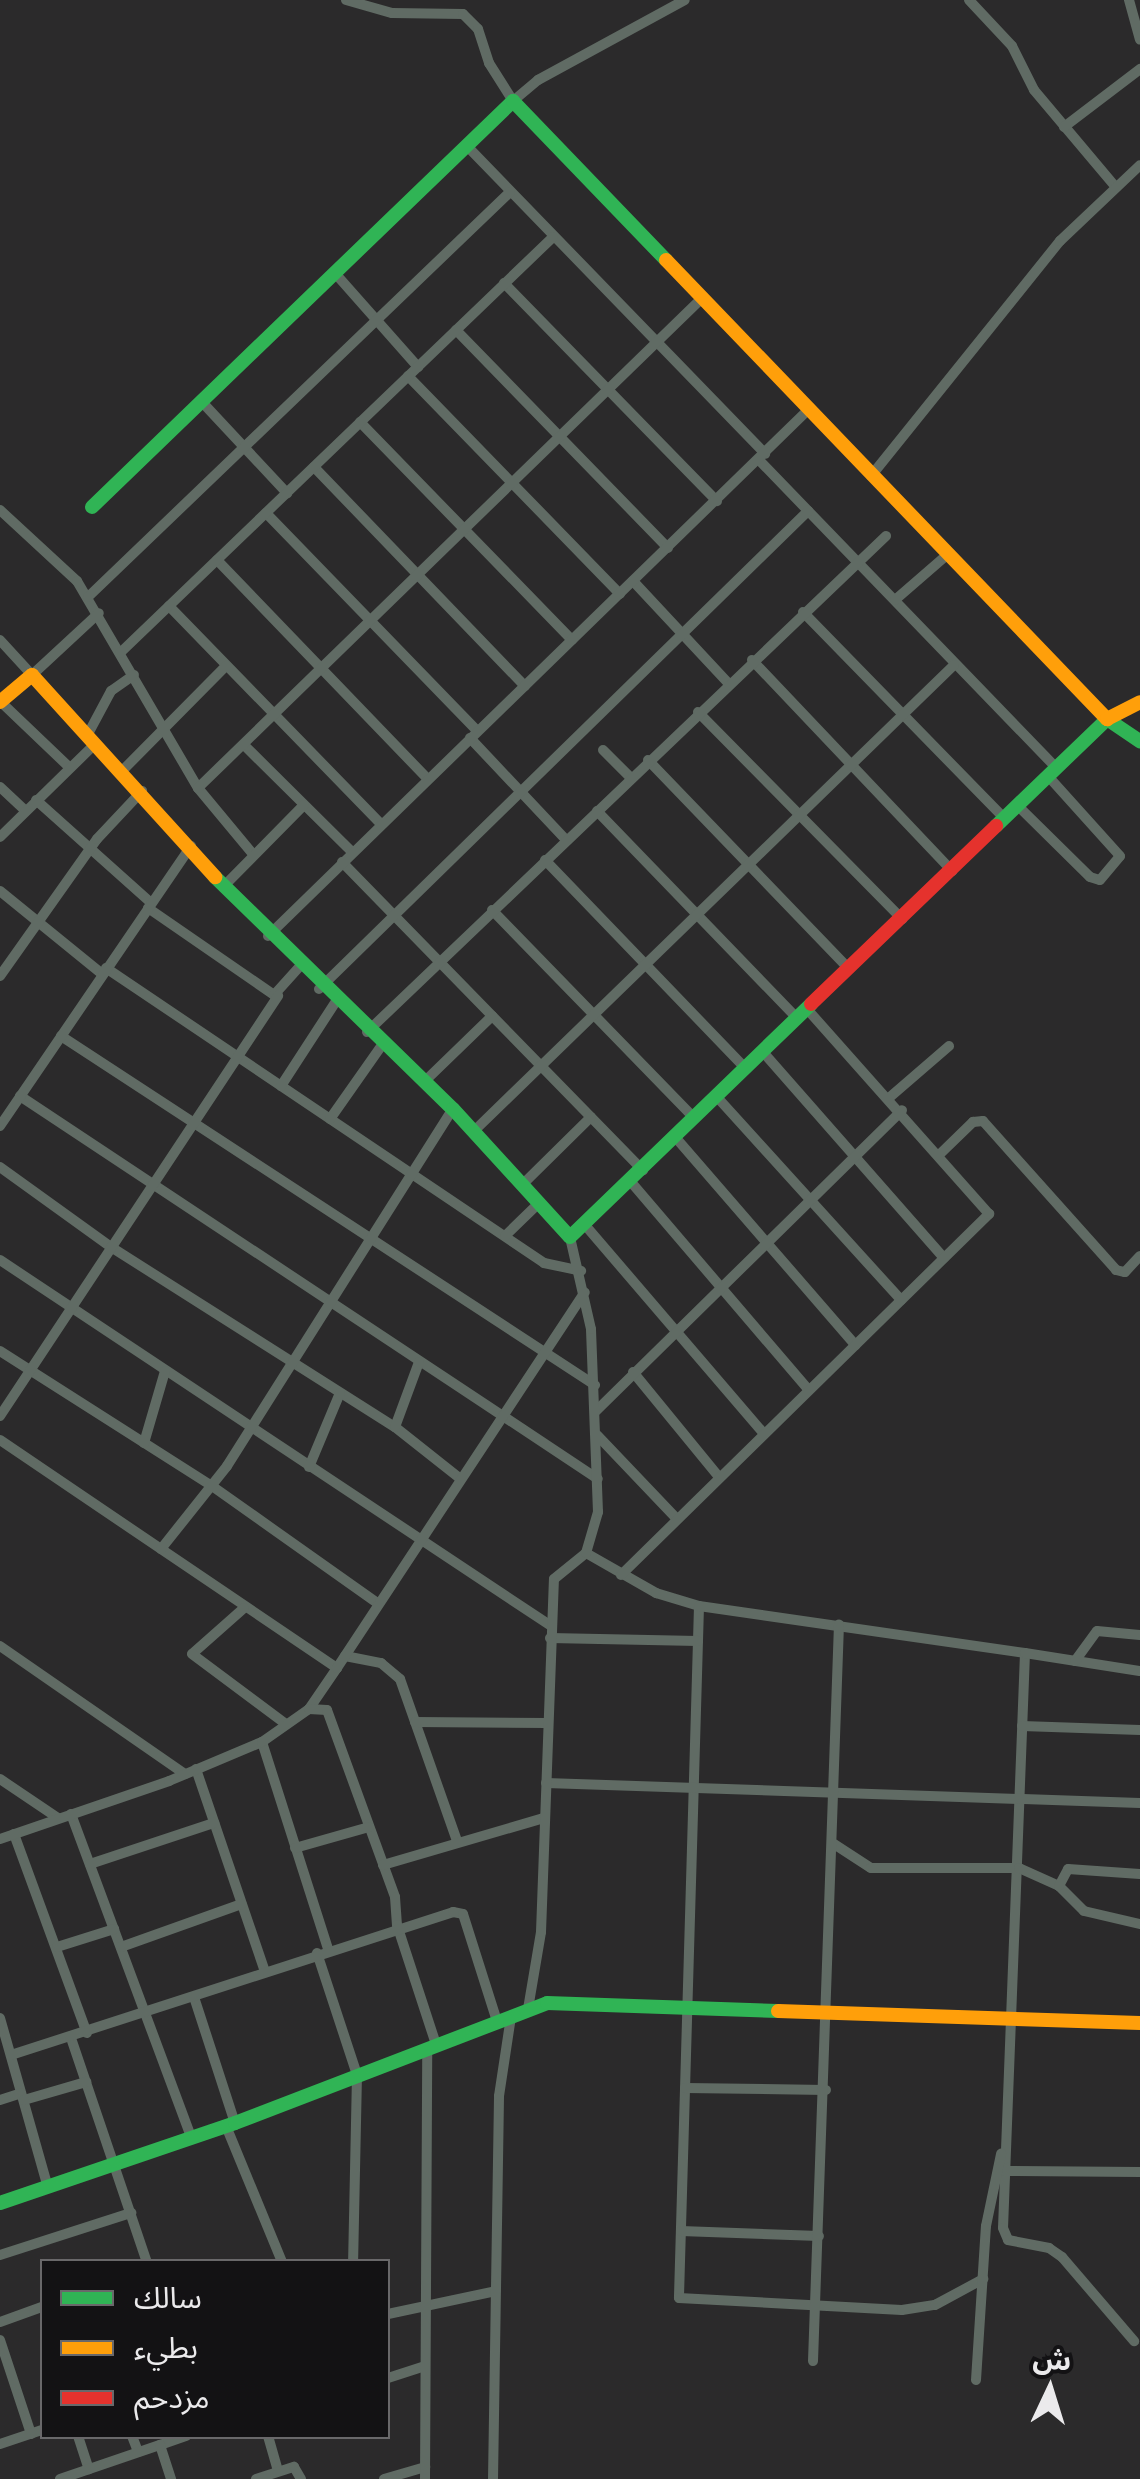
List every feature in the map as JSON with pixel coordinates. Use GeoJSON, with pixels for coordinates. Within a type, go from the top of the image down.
{"type":"FeatureCollection","features":[{"type":"Feature","properties":{"kind":"street"},"geometry":{"type":"LineString","coordinates":[[346,0],[392,13],[463,14],[478,29],[513,101],[700,300],[810,408],[1107,719],[1140,741]]}},
{"type":"Feature","properties":{"kind":"street"},"geometry":{"type":"LineString","coordinates":[[92,508],[513,101],[538,80],[685,0]]}},
{"type":"Feature","properties":{"kind":"street"},"geometry":{"type":"LineString","coordinates":[[969,0],[1012,46],[1025,77],[1114,185]]}},
{"type":"Feature","properties":{"kind":"street"},"geometry":{"type":"LineString","coordinates":[[1129,0],[1140,40]]}},
{"type":"Feature","properties":{"kind":"street"},"geometry":{"type":"LineString","coordinates":[[1064,128],[1140,69]]}},
{"type":"Feature","properties":{"kind":"street"},"geometry":{"type":"LineString","coordinates":[[466,145],[896,600],[1052,772],[1120,856],[1100,880],[1090,877],[1018,806]]}},
{"type":"Feature","properties":{"kind":"street"},"geometry":{"type":"LineString","coordinates":[[871,476],[1060,241],[1114,185],[1140,166]]}},
{"type":"Feature","properties":{"kind":"street"},"geometry":{"type":"LineString","coordinates":[[88,597],[510,192]]}},
{"type":"Feature","properties":{"kind":"street"},"geometry":{"type":"LineString","coordinates":[[120,653],[553,236]]}},
{"type":"Feature","properties":{"kind":"street"},"geometry":{"type":"LineString","coordinates":[[334,272],[418,366]]}},
{"type":"Feature","properties":{"kind":"street"},"geometry":{"type":"LineString","coordinates":[[504,283],[716,501]]}},
{"type":"Feature","properties":{"kind":"street"},"geometry":{"type":"LineString","coordinates":[[198,788],[700,300]]}},
{"type":"Feature","properties":{"kind":"street"},"geometry":{"type":"LineString","coordinates":[[456,330],[668,548]]}},
{"type":"Feature","properties":{"kind":"street"},"geometry":{"type":"LineString","coordinates":[[408,376],[620,594]]}},
{"type":"Feature","properties":{"kind":"street"},"geometry":{"type":"LineString","coordinates":[[202,402],[287,493]]}},
{"type":"Feature","properties":{"kind":"street"},"geometry":{"type":"LineString","coordinates":[[268,936],[810,408]]}},
{"type":"Feature","properties":{"kind":"street"},"geometry":{"type":"LineString","coordinates":[[360,422],[572,640]]}},
{"type":"Feature","properties":{"kind":"street"},"geometry":{"type":"LineString","coordinates":[[314,467],[524,686]]}},
{"type":"Feature","properties":{"kind":"street"},"geometry":{"type":"LineString","coordinates":[[0,510],[88,597],[198,788],[252,853]]}},
{"type":"Feature","properties":{"kind":"street"},"geometry":{"type":"LineString","coordinates":[[319,988],[391,913],[808,511]]}},
{"type":"Feature","properties":{"kind":"street"},"geometry":{"type":"LineString","coordinates":[[266,512],[370,621],[566,840]]}},
{"type":"Feature","properties":{"kind":"street"},"geometry":{"type":"LineString","coordinates":[[366,1032],[728,682],[886,536]]}},
{"type":"Feature","properties":{"kind":"street"},"geometry":{"type":"LineString","coordinates":[[896,600],[947,555]]}},
{"type":"Feature","properties":{"kind":"street"},"geometry":{"type":"LineString","coordinates":[[217,560],[428,779]]}},
{"type":"Feature","properties":{"kind":"street"},"geometry":{"type":"LineString","coordinates":[[633,581],[728,682]]}},
{"type":"Feature","properties":{"kind":"street"},"geometry":{"type":"LineString","coordinates":[[169,606],[381,824]]}},
{"type":"Feature","properties":{"kind":"street"},"geometry":{"type":"LineString","coordinates":[[803,612],[1005,819]]}},
{"type":"Feature","properties":{"kind":"street"},"geometry":{"type":"LineString","coordinates":[[67,766],[0,702],[99,613]]}},
{"type":"Feature","properties":{"kind":"street"},"geometry":{"type":"LineString","coordinates":[[0,640],[142,791],[298,968],[474,1130],[570,1238],[585,1292],[594,1385],[598,1479],[595,1536],[586,1554],[556,1573],[550,1632],[539,1959],[528,2010]]}},
{"type":"Feature","properties":{"kind":"street"},"geometry":{"type":"LineString","coordinates":[[752,660],[952,871]]}},
{"type":"Feature","properties":{"kind":"street"},"geometry":{"type":"LineString","coordinates":[[474,1130],[802,817],[954,665]]}},
{"type":"Feature","properties":{"kind":"street"},"geometry":{"type":"LineString","coordinates":[[122,772],[226,666]]}},
{"type":"Feature","properties":{"kind":"street"},"geometry":{"type":"LineString","coordinates":[[0,837],[92,739],[112,691],[134,675]]}},
{"type":"Feature","properties":{"kind":"street"},"geometry":{"type":"LineString","coordinates":[[570,1238],[1107,719],[1140,702]]}},
{"type":"Feature","properties":{"kind":"street"},"geometry":{"type":"LineString","coordinates":[[698,712],[902,919]]}},
{"type":"Feature","properties":{"kind":"street"},"geometry":{"type":"LineString","coordinates":[[245,746],[352,852]]}},
{"type":"Feature","properties":{"kind":"street"},"geometry":{"type":"LineString","coordinates":[[603,750],[630,778]]}},
{"type":"Feature","properties":{"kind":"street"},"geometry":{"type":"LineString","coordinates":[[648,760],[849,969]]}},
{"type":"Feature","properties":{"kind":"street"},"geometry":{"type":"LineString","coordinates":[[0,787],[26,811]]}},
{"type":"Feature","properties":{"kind":"street"},"geometry":{"type":"LineString","coordinates":[[0,976],[89,850],[142,791]]}},
{"type":"Feature","properties":{"kind":"street"},"geometry":{"type":"LineString","coordinates":[[36,800],[150,905],[278,996]]}},
{"type":"Feature","properties":{"kind":"street"},"geometry":{"type":"LineString","coordinates":[[224,887],[252,853],[304,805]]}},
{"type":"Feature","properties":{"kind":"street"},"geometry":{"type":"LineString","coordinates":[[597,811],[697,916],[890,1097],[990,1210],[621,1575]]}},
{"type":"Feature","properties":{"kind":"street"},"geometry":{"type":"LineString","coordinates":[[2,1118],[191,846]]}},
{"type":"Feature","properties":{"kind":"street"},"geometry":{"type":"LineString","coordinates":[[545,860],[745,1068]]}},
{"type":"Feature","properties":{"kind":"street"},"geometry":{"type":"LineString","coordinates":[[342,862],[643,1170]]}},
{"type":"Feature","properties":{"kind":"street"},"geometry":{"type":"LineString","coordinates":[[0,891],[104,971],[544,1262],[580,1271]]}},
{"type":"Feature","properties":{"kind":"street"},"geometry":{"type":"LineString","coordinates":[[492,910],[694,1118]]}},
{"type":"Feature","properties":{"kind":"street"},"geometry":{"type":"LineString","coordinates":[[0,1416],[298,968]]}},
{"type":"Feature","properties":{"kind":"street"},"geometry":{"type":"LineString","coordinates":[[281,1086],[336,1003]]}},
{"type":"Feature","properties":{"kind":"street"},"geometry":{"type":"LineString","coordinates":[[424,1082],[492,1016]]}},
{"type":"Feature","properties":{"kind":"street"},"geometry":{"type":"LineString","coordinates":[[60,1036],[195,1120],[541,1354],[594,1385]]}},
{"type":"Feature","properties":{"kind":"street"},"geometry":{"type":"LineString","coordinates":[[330,1119],[382,1046]]}},
{"type":"Feature","properties":{"kind":"street"},"geometry":{"type":"LineString","coordinates":[[890,1097],[949,1046]]}},
{"type":"Feature","properties":{"kind":"street"},"geometry":{"type":"LineString","coordinates":[[763,1052],[944,1258]]}},
{"type":"Feature","properties":{"kind":"street"},"geometry":{"type":"LineString","coordinates":[[20,1096],[498,1417],[598,1479]]}},
{"type":"Feature","properties":{"kind":"street"},"geometry":{"type":"LineString","coordinates":[[717,1096],[901,1300]]}},
{"type":"Feature","properties":{"kind":"street"},"geometry":{"type":"LineString","coordinates":[[161,1550],[212,1486],[452,1109]]}},
{"type":"Feature","properties":{"kind":"street"},"geometry":{"type":"LineString","coordinates":[[596,1411],[902,1110]]}},
{"type":"Feature","properties":{"kind":"street"},"geometry":{"type":"LineString","coordinates":[[524,1183],[591,1117]]}},
{"type":"Feature","properties":{"kind":"street"},"geometry":{"type":"LineString","coordinates":[[942,1154],[973,1122],[983,1121],[1116,1270],[1125,1272],[1140,1256]]}},
{"type":"Feature","properties":{"kind":"street"},"geometry":{"type":"LineString","coordinates":[[676,1138],[854,1345]]}},
{"type":"Feature","properties":{"kind":"street"},"geometry":{"type":"LineString","coordinates":[[0,1167],[112,1247],[290,1364],[395,1427],[458,1477]]}},
{"type":"Feature","properties":{"kind":"street"},"geometry":{"type":"LineString","coordinates":[[631,1182],[808,1389]]}},
{"type":"Feature","properties":{"kind":"street"},"geometry":{"type":"LineString","coordinates":[[505,1236],[540,1202]]}},
{"type":"Feature","properties":{"kind":"street"},"geometry":{"type":"LineString","coordinates":[[585,1225],[764,1432]]}},
{"type":"Feature","properties":{"kind":"street"},"geometry":{"type":"LineString","coordinates":[[0,1260],[550,1632],[698,1641]]}},
{"type":"Feature","properties":{"kind":"street"},"geometry":{"type":"LineString","coordinates":[[0,1839],[190,1772],[262,1742],[309,1709],[458,1477],[585,1292]]}},
{"type":"Feature","properties":{"kind":"street"},"geometry":{"type":"LineString","coordinates":[[0,1351],[212,1486],[376,1602]]}},
{"type":"Feature","properties":{"kind":"street"},"geometry":{"type":"LineString","coordinates":[[395,1427],[419,1362]]}},
{"type":"Feature","properties":{"kind":"street"},"geometry":{"type":"LineString","coordinates":[[144,1443],[165,1371]]}},
{"type":"Feature","properties":{"kind":"street"},"geometry":{"type":"LineString","coordinates":[[633,1372],[718,1476]]}},
{"type":"Feature","properties":{"kind":"street"},"geometry":{"type":"LineString","coordinates":[[309,1467],[340,1393]]}},
{"type":"Feature","properties":{"kind":"street"},"geometry":{"type":"LineString","coordinates":[[596,1435],[677,1519]]}},
{"type":"Feature","properties":{"kind":"street"},"geometry":{"type":"LineString","coordinates":[[0,1440],[338,1668]]}},
{"type":"Feature","properties":{"kind":"street"},"geometry":{"type":"LineString","coordinates":[[586,1554],[621,1575],[699,1606],[1140,1671]]}},
{"type":"Feature","properties":{"kind":"street"},"geometry":{"type":"LineString","coordinates":[[699,1606],[680,2300],[917,2309],[983,2279]]}},
{"type":"Feature","properties":{"kind":"street"},"geometry":{"type":"LineString","coordinates":[[244,1608],[192,1654],[286,1724]]}},
{"type":"Feature","properties":{"kind":"street"},"geometry":{"type":"LineString","coordinates":[[813,2361],[830,2012],[839,1624]]}},
{"type":"Feature","properties":{"kind":"street"},"geometry":{"type":"LineString","coordinates":[[1075,1661],[1097,1631],[1140,1635]]}},
{"type":"Feature","properties":{"kind":"street"},"geometry":{"type":"LineString","coordinates":[[0,1646],[190,1772],[214,1823],[265,1972]]}},
{"type":"Feature","properties":{"kind":"street"},"geometry":{"type":"LineString","coordinates":[[1025,1653],[1013,2019],[1002,2153],[1008,2240],[1049,2248],[1062,2257],[1134,2341]]}},
{"type":"Feature","properties":{"kind":"street"},"geometry":{"type":"LineString","coordinates":[[345,1656],[393,1670],[458,1841]]}},
{"type":"Feature","properties":{"kind":"street"},"geometry":{"type":"LineString","coordinates":[[309,1709],[330,1715],[384,1865],[432,2046],[425,2473],[384,2479]]}},
{"type":"Feature","properties":{"kind":"street"},"geometry":{"type":"LineString","coordinates":[[415,1722],[547,1724]]}},
{"type":"Feature","properties":{"kind":"street"},"geometry":{"type":"LineString","coordinates":[[1022,1726],[1140,1730]]}},
{"type":"Feature","properties":{"kind":"street"},"geometry":{"type":"LineString","coordinates":[[262,1742],[358,2076],[353,2259]]}},
{"type":"Feature","properties":{"kind":"street"},"geometry":{"type":"LineString","coordinates":[[0,1778],[58,1818]]}},
{"type":"Feature","properties":{"kind":"street"},"geometry":{"type":"LineString","coordinates":[[546,1783],[1022,1796],[1140,1803]]}},
{"type":"Feature","properties":{"kind":"street"},"geometry":{"type":"LineString","coordinates":[[70,1814],[192,2138]]}},
{"type":"Feature","properties":{"kind":"street"},"geometry":{"type":"LineString","coordinates":[[384,1865],[544,1818]]}},
{"type":"Feature","properties":{"kind":"street"},"geometry":{"type":"LineString","coordinates":[[90,1864],[214,1823]]}},
{"type":"Feature","properties":{"kind":"street"},"geometry":{"type":"LineString","coordinates":[[295,1848],[369,1827]]}},
{"type":"Feature","properties":{"kind":"street"},"geometry":{"type":"LineString","coordinates":[[14,1834],[87,2033]]}},
{"type":"Feature","properties":{"kind":"street"},"geometry":{"type":"LineString","coordinates":[[834,1844],[871,1868],[1019,1868],[1059,1886],[1084,1911],[1140,1924]]}},
{"type":"Feature","properties":{"kind":"street"},"geometry":{"type":"LineString","coordinates":[[1059,1886],[1068,1869],[1140,1874]]}},
{"type":"Feature","properties":{"kind":"street"},"geometry":{"type":"LineString","coordinates":[[121,1947],[242,1904]]}},
{"type":"Feature","properties":{"kind":"street"},"geometry":{"type":"LineString","coordinates":[[6,2049],[87,2033],[397,1925],[463,1914],[504,2019],[492,2479]]}},
{"type":"Feature","properties":{"kind":"street"},"geometry":{"type":"LineString","coordinates":[[57,1947],[114,1929]]}},
{"type":"Feature","properties":{"kind":"street"},"geometry":{"type":"LineString","coordinates":[[194,1997],[230,2125],[281,2259]]}},
{"type":"Feature","properties":{"kind":"street"},"geometry":{"type":"LineString","coordinates":[[0,2203],[230,2125],[528,2010],[582,2000],[1140,2024]]}},
{"type":"Feature","properties":{"kind":"street"},"geometry":{"type":"LineString","coordinates":[[0,2018],[48,2188]]}},
{"type":"Feature","properties":{"kind":"street"},"geometry":{"type":"LineString","coordinates":[[71,2038],[146,2259]]}},
{"type":"Feature","properties":{"kind":"street"},"geometry":{"type":"LineString","coordinates":[[0,2100],[86,2082]]}},
{"type":"Feature","properties":{"kind":"street"},"geometry":{"type":"LineString","coordinates":[[685,2088],[826,2090]]}},
{"type":"Feature","properties":{"kind":"street"},"geometry":{"type":"LineString","coordinates":[[976,2380],[991,2178],[1002,2153]]}},
{"type":"Feature","properties":{"kind":"street"},"geometry":{"type":"LineString","coordinates":[[1004,2171],[1140,2172]]}},
{"type":"Feature","properties":{"kind":"street"},"geometry":{"type":"LineString","coordinates":[[0,2255],[131,2213]]}},
{"type":"Feature","properties":{"kind":"street"},"geometry":{"type":"LineString","coordinates":[[680,2231],[819,2236]]}},
{"type":"Feature","properties":{"kind":"street"},"geometry":{"type":"LineString","coordinates":[[390,2313],[496,2291]]}},
{"type":"Feature","properties":{"kind":"street"},"geometry":{"type":"LineString","coordinates":[[0,2322],[40,2308]]}},
{"type":"Feature","properties":{"kind":"street"},"geometry":{"type":"LineString","coordinates":[[0,2340],[37,2432],[0,2444]]}},
{"type":"Feature","properties":{"kind":"street"},"geometry":{"type":"LineString","coordinates":[[390,2377],[425,2366]]}},
{"type":"Feature","properties":{"kind":"street"},"geometry":{"type":"LineString","coordinates":[[79,2439],[88,2469]]}},
{"type":"Feature","properties":{"kind":"street"},"geometry":{"type":"LineString","coordinates":[[133,2439],[138,2452]]}},
{"type":"Feature","properties":{"kind":"street"},"geometry":{"type":"LineString","coordinates":[[60,2479],[177,2439]]}},
{"type":"Feature","properties":{"kind":"street"},"geometry":{"type":"LineString","coordinates":[[269,2439],[278,2472]]}},
{"type":"Feature","properties":{"kind":"street"},"geometry":{"type":"LineString","coordinates":[[160,2445],[171,2479]]}},
{"type":"Feature","properties":{"kind":"street"},"geometry":{"type":"LineString","coordinates":[[256,2479],[296,2467],[301,2479]]}},
{"type":"Feature","properties":{"kind":"traffic: fast"},"geometry":{"type":"LineString","coordinates":[[92,507],[513,101],[666,260]]}},
{"type":"Feature","properties":{"kind":"traffic: fast"},"geometry":{"type":"LineString","coordinates":[[996,826],[1107,719],[1140,741]]}},
{"type":"Feature","properties":{"kind":"traffic: fast"},"geometry":{"type":"LineString","coordinates":[[215,877],[453,1109],[570,1237],[811,1004]]}},
{"type":"Feature","properties":{"kind":"traffic: fast"},"geometry":{"type":"LineString","coordinates":[[0,2203],[235,2123],[547,2003],[778,2011]]}},
{"type":"Feature","properties":{"kind":"traffic: slow"},"geometry":{"type":"LineString","coordinates":[[666,260],[1107,719],[1140,702]]}},
{"type":"Feature","properties":{"kind":"traffic: slow"},"geometry":{"type":"LineString","coordinates":[[0,702],[32,675],[215,877]]}},
{"type":"Feature","properties":{"kind":"traffic: slow"},"geometry":{"type":"LineString","coordinates":[[778,2011],[1140,2023]]}},
{"type":"Feature","properties":{"kind":"traffic: jam"},"geometry":{"type":"LineString","coordinates":[[811,1004],[996,826]]}}]}
